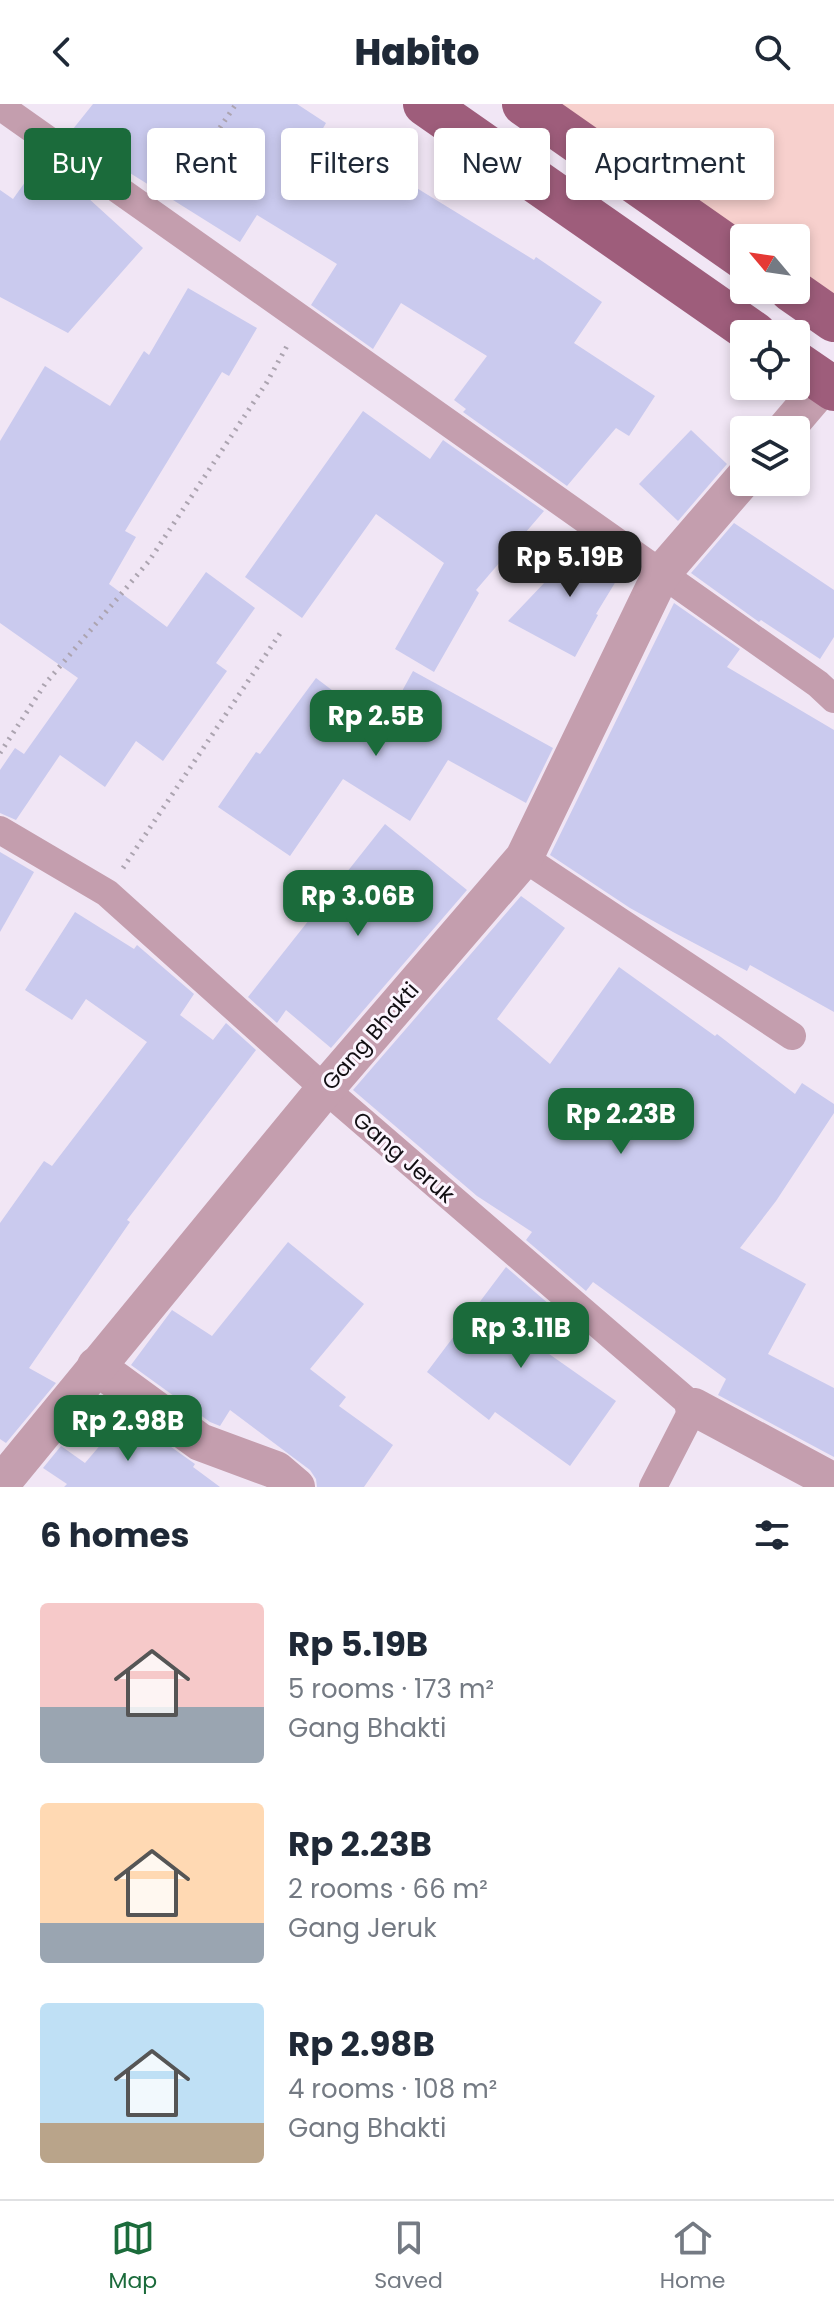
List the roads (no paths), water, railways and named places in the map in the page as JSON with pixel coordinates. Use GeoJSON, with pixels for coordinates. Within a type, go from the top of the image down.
{"type":"FeatureCollection","features":[{"type":"Feature","properties":{"kind":"main road"},"geometry":{"type":"LineString","coordinates":[[425,104],[460,128]]}},
{"type":"Feature","properties":{"kind":"main road"},"geometry":{"type":"LineString","coordinates":[[536,113],[730,248]]}},
{"type":"Feature","properties":{"kind":"main road"},"geometry":{"type":"LineString","coordinates":[[550,190],[735,320]]}},
{"type":"Feature","properties":{"kind":"main road"},"geometry":{"type":"LineString","coordinates":[[810,303],[834,320]]}},
{"type":"Feature","properties":{"kind":"street"},"geometry":{"type":"LineString","coordinates":[[0,106],[818,684],[834,699]]}},
{"type":"Feature","properties":{"kind":"street"},"geometry":{"type":"LineString","coordinates":[[794,416],[818,378]]}},
{"type":"Feature","properties":{"kind":"street","name":"Gang Bhakti"},"geometry":{"type":"LineString","coordinates":[[0,1485],[325,1089],[524,858],[661,574],[730,494]]}},
{"type":"Feature","properties":{"kind":"street","name":"Gang Jeruk"},"geometry":{"type":"LineString","coordinates":[[0,830],[107,893],[325,1089],[694,1407]]}},
{"type":"Feature","properties":{"kind":"street"},"geometry":{"type":"LineString","coordinates":[[524,858],[792,1036]]}},
{"type":"Feature","properties":{"kind":"street"},"geometry":{"type":"LineString","coordinates":[[96,1366],[200,1442],[276,1470],[296,1487]]}},
{"type":"Feature","properties":{"kind":"street"},"geometry":{"type":"LineString","coordinates":[[653,1487],[694,1407],[834,1482]]}}]}
